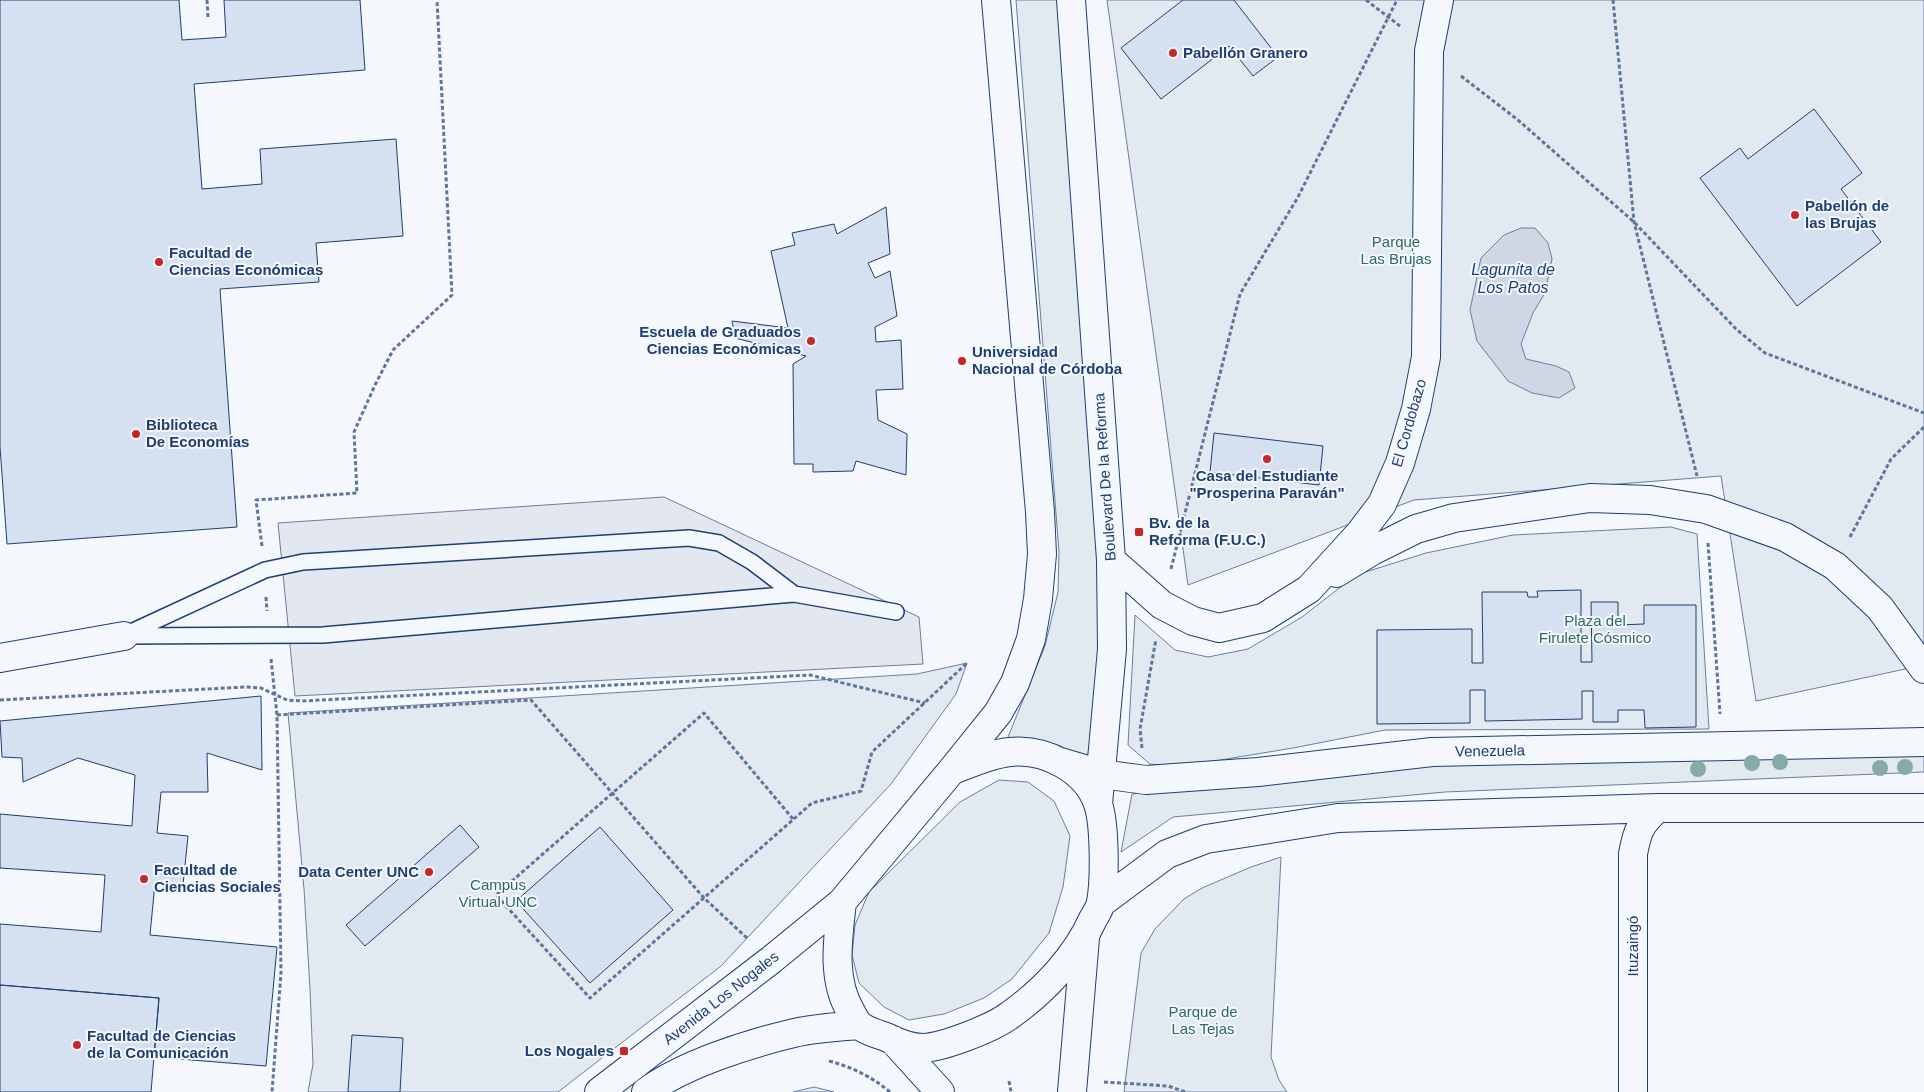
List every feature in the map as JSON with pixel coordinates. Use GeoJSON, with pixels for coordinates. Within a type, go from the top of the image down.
{"type":"FeatureCollection","features":[{"type":"Feature","properties":{"kind":"street"},"geometry":{"type":"LineString","coordinates":[[952,770],[998,712],[1015,683],[1031,638],[1038,599],[1042,554],[996,0]]}},
{"type":"Feature","properties":{"kind":"street","name":"Boulevard De la Reforma"},"geometry":{"type":"LineString","coordinates":[[1072,0],[1111,560],[1112,649],[1098,804]]}},
{"type":"Feature","properties":{"kind":"street","name":"El Cordobazo"},"geometry":{"type":"LineString","coordinates":[[1111,560],[1162,605],[1193,621],[1219,628],[1263,618],[1309,590],[1360,533],[1382,504],[1400,463],[1416,409],[1426,358],[1429,51],[1439,0]]}},
{"type":"Feature","properties":{"kind":"street"},"geometry":{"type":"LineString","coordinates":[[1309,590],[1372,550],[1416,529],[1454,518],[1590,498],[1650,500],[1706,509],[1785,537],[1835,566],[1880,608],[1924,669]]}},
{"type":"Feature","properties":{"kind":"street"},"geometry":{"type":"LineString","coordinates":[[0,658],[124,636]]}},
{"type":"Feature","properties":{"kind":"street","name":"Venezuela"},"geometry":{"type":"LineString","coordinates":[[1060,762],[1100,774],[1146,780],[1258,772],[1432,752],[1924,742]]}},
{"type":"Feature","properties":{"kind":"street"},"geometry":{"type":"LineString","coordinates":[[646,1092],[656,1084],[706,1061],[796,1033],[859,1025],[893,1040],[922,1048],[953,1042],[1008,1017],[1038,992],[1085,938],[1101,903],[1104,859],[1098,804],[1085,781],[1060,762],[1038,753],[1011,752],[985,758],[952,770]]}},
{"type":"Feature","properties":{"kind":"street","name":"Avenida Los Nogales"},"geometry":{"type":"LineString","coordinates":[[599,1092],[771,960],[842,902],[952,770]]}},
{"type":"Feature","properties":{"kind":"street"},"geometry":{"type":"LineString","coordinates":[[1101,903],[1167,854],[1206,839],[1338,818],[1658,808],[1924,808]]}},
{"type":"Feature","properties":{"kind":"street","name":"Ituzaingó"},"geometry":{"type":"LineString","coordinates":[[1633,1092],[1633,854],[1636,834],[1644,820],[1658,808]]}},
{"type":"Feature","properties":{"kind":"street"},"geometry":{"type":"LineString","coordinates":[[842,902],[837,943],[837,968],[844,1001],[859,1025]]}},
{"type":"Feature","properties":{"kind":"street"},"geometry":{"type":"LineString","coordinates":[[1072,1086],[1085,938]]}},
{"type":"Feature","properties":{"kind":"street"},"geometry":{"type":"LineString","coordinates":[[893,1040],[940,1092]]}},
{"type":"Feature","properties":{"kind":"lane"},"geometry":{"type":"LineString","coordinates":[[124,636],[265,570],[303,562],[689,538],[719,543],[752,562],[794,594]]}},
{"type":"Feature","properties":{"kind":"lane"},"geometry":{"type":"LineString","coordinates":[[124,636],[323,635],[794,594],[896,612]]}},
{"type":"Feature","properties":{"kind":"path"},"geometry":{"type":"LineString","coordinates":[[207,0],[208,17]]}},
{"type":"Feature","properties":{"kind":"path"},"geometry":{"type":"LineString","coordinates":[[1366,0],[1390,16],[1429,51],[1518,120],[1634,222],[1736,329],[1766,353],[1924,413]]}},
{"type":"Feature","properties":{"kind":"path"},"geometry":{"type":"LineString","coordinates":[[1146,780],[1140,729],[1162,605],[1240,294],[1298,197],[1397,0]]}},
{"type":"Feature","properties":{"kind":"path"},"geometry":{"type":"LineString","coordinates":[[1613,0],[1634,222]]}},
{"type":"Feature","properties":{"kind":"path"},"geometry":{"type":"LineString","coordinates":[[1835,566],[1891,459],[1924,427]]}},
{"type":"Feature","properties":{"kind":"path"},"geometry":{"type":"LineString","coordinates":[[793,819],[704,713],[496,895],[590,998],[812,803],[861,791],[872,752],[967,663]]}},
{"type":"Feature","properties":{"kind":"path"},"geometry":{"type":"LineString","coordinates":[[0,700],[245,687],[261,688],[287,700],[302,701],[810,675],[925,703]]}},
{"type":"Feature","properties":{"kind":"path"},"geometry":{"type":"LineString","coordinates":[[277,715],[531,700],[704,898],[771,960]]}},
{"type":"Feature","properties":{"kind":"path"},"geometry":{"type":"LineString","coordinates":[[796,1033],[807,1056],[844,1065],[876,1080],[890,1092]]}},
{"type":"Feature","properties":{"kind":"path"},"geometry":{"type":"LineString","coordinates":[[1009,1081],[1011,1092]]}},
{"type":"Feature","properties":{"kind":"path"},"geometry":{"type":"LineString","coordinates":[[1072,1086],[1168,1086],[1186,1092]]}},
{"type":"Feature","properties":{"kind":"green space"},"geometry":{"type":"Polygon","coordinates":[[[1016,0],[1062,0],[1106,641],[1095,762],[1006,742],[1045,646],[1058,592],[1059,552],[1016,0]]]}},
{"type":"Feature","properties":{"kind":"green space","name":"Parque Las Brujas"},"geometry":{"type":"Polygon","coordinates":[[[1107,0],[1924,0],[1924,665],[1756,701],[1721,476],[1414,500],[1188,585],[1107,0]]]}},
{"type":"Feature","properties":{"kind":"green space","name":"Plaza del Firulete Cósmico"},"geometry":{"type":"Polygon","coordinates":[[[1671,527],[1697,534],[1709,729],[1385,730],[1293,748],[1178,767],[1150,764],[1128,745],[1135,615],[1175,650],[1208,657],[1248,649],[1302,617],[1356,575],[1426,553],[1513,535],[1671,527]]]}},
{"type":"Feature","properties":{"kind":"green space","name":"Campus Virtual UNC"},"geometry":{"type":"Polygon","coordinates":[[[967,663],[956,694],[891,784],[721,966],[558,1092],[308,1092],[313,1064],[310,989],[304,889],[288,713],[917,674],[967,663]]]}},
{"type":"Feature","properties":{"kind":"green space"},"geometry":{"type":"Polygon","coordinates":[[[1924,750],[1924,772],[1445,792],[1173,817],[1121,852],[1132,794],[1377,767],[1924,750]]]}},
{"type":"Feature","properties":{"kind":"green space"},"geometry":{"type":"Polygon","coordinates":[[[999,780],[1028,782],[1054,801],[1070,836],[1063,887],[1049,933],[1012,979],[984,998],[944,1014],[909,1020],[884,1007],[859,983],[852,955],[855,925],[869,892],[960,802],[999,780]]]}},
{"type":"Feature","properties":{"kind":"green space","name":"Parque de Las Tejas"},"geometry":{"type":"Polygon","coordinates":[[[1281,857],[1271,1057],[1279,1080],[1287,1092],[1124,1092],[1141,953],[1155,929],[1184,899],[1202,888],[1251,867],[1281,857]]]}},
{"type":"Feature","properties":{"kind":"green space"},"geometry":{"type":"Polygon","coordinates":[[[814,1087],[834,1092],[793,1092],[814,1087]]]}},
{"type":"Feature","properties":{"kind":"shaded area"},"geometry":{"type":"Polygon","coordinates":[[[664,497],[919,617],[923,664],[295,696],[278,523],[664,497]]]}},
{"type":"Feature","properties":{"kind":"water","name":"Lagunita de Los Patos"},"geometry":{"type":"Polygon","coordinates":[[[1521,228],[1535,228],[1548,243],[1552,259],[1545,293],[1533,313],[1521,344],[1526,359],[1556,366],[1569,372],[1575,388],[1559,398],[1532,393],[1508,381],[1477,341],[1470,310],[1481,258],[1504,235],[1521,228]]]}},
{"type":"Feature","properties":{"kind":"building","name":"Facultad de Ciencias Económicas"},"geometry":{"type":"Polygon","coordinates":[[[0,0],[179,0],[182,40],[226,37],[224,0],[360,0],[365,70],[194,84],[202,189],[262,184],[260,149],[396,139],[403,236],[316,243],[319,282],[220,289],[237,527],[7,544],[0,447],[0,0]]]}},
{"type":"Feature","properties":{"kind":"building","name":"Pabellón Granero"},"geometry":{"type":"Polygon","coordinates":[[[1183,0],[1234,0],[1278,57],[1253,76],[1229,46],[1161,99],[1121,48],[1183,0]]]}},
{"type":"Feature","properties":{"kind":"building","name":"Pabellón de las Brujas"},"geometry":{"type":"Polygon","coordinates":[[[1814,109],[1862,173],[1841,189],[1881,242],[1797,306],[1700,178],[1740,148],[1748,159],[1814,109]]]}},
{"type":"Feature","properties":{"kind":"building","name":"Escuela de Graduados Ciencias Económicas"},"geometry":{"type":"Polygon","coordinates":[[[886,207],[890,254],[868,263],[875,278],[890,271],[897,316],[875,327],[876,342],[901,340],[903,389],[876,390],[878,420],[907,434],[906,475],[856,461],[853,471],[813,472],[813,464],[794,464],[793,364],[806,356],[735,338],[732,321],[788,328],[771,251],[795,245],[792,233],[834,224],[837,234],[886,207]]]}},
{"type":"Feature","properties":{"kind":"building","name":"Casa del Estudiante \"Prosperina Paraván\""},"geometry":{"type":"Polygon","coordinates":[[[1214,433],[1323,446],[1319,485],[1210,472],[1214,433]]]}},
{"type":"Feature","properties":{"kind":"building"},"geometry":{"type":"Polygon","coordinates":[[[1581,590],[1581,662],[1592,662],[1591,602],[1618,602],[1618,625],[1644,624],[1644,605],[1696,605],[1696,727],[1645,728],[1644,710],[1618,710],[1618,722],[1593,722],[1593,691],[1582,691],[1582,719],[1485,721],[1485,690],[1470,690],[1470,723],[1377,724],[1377,630],[1472,629],[1472,663],[1483,663],[1482,592],[1527,592],[1528,597],[1538,597],[1537,591],[1581,590]]]}},
{"type":"Feature","properties":{"kind":"building","name":"Facultad de Ciencias Sociales"},"geometry":{"type":"Polygon","coordinates":[[[261,696],[262,770],[207,753],[208,792],[161,792],[157,833],[188,836],[183,885],[155,883],[150,935],[277,947],[266,1066],[154,1057],[159,998],[0,985],[0,924],[101,932],[105,875],[0,868],[0,814],[132,826],[135,775],[78,758],[23,782],[22,758],[2,757],[0,721],[261,696]]]}},
{"type":"Feature","properties":{"kind":"building","name":"Data Center UNC"},"geometry":{"type":"Polygon","coordinates":[[[460,825],[479,847],[365,946],[346,925],[460,825]]]}},
{"type":"Feature","properties":{"kind":"building","name":"Campus Virtual UNC"},"geometry":{"type":"Polygon","coordinates":[[[600,827],[673,910],[590,983],[516,901],[600,827]]]}},
{"type":"Feature","properties":{"kind":"building","name":"Facultad de Ciencias de la Comunicación"},"geometry":{"type":"Polygon","coordinates":[[[0,985],[159,998],[151,1092],[0,1092],[0,985]]]}},
{"type":"Feature","properties":{"kind":"building"},"geometry":{"type":"Polygon","coordinates":[[[352,1035],[403,1038],[400,1092],[348,1092],[352,1035]]]}},
{"type":"Feature","properties":{"kind":"place","name":"Pabellón Granero"},"geometry":{"type":"Point","coordinates":[1173,53]}},
{"type":"Feature","properties":{"kind":"place","name":"Pabellón de las Brujas"},"geometry":{"type":"Point","coordinates":[1795,215]}},
{"type":"Feature","properties":{"kind":"place","name":"Facultad de Ciencias Económicas"},"geometry":{"type":"Point","coordinates":[159,262]}},
{"type":"Feature","properties":{"kind":"place","name":"Escuela de Graduados Ciencias Económicas"},"geometry":{"type":"Point","coordinates":[811,341]}},
{"type":"Feature","properties":{"kind":"place","name":"Universidad Nacional de Córdoba"},"geometry":{"type":"Point","coordinates":[962,361]}},
{"type":"Feature","properties":{"kind":"place","name":"Biblioteca De Economías"},"geometry":{"type":"Point","coordinates":[136,434]}},
{"type":"Feature","properties":{"kind":"place","name":"Casa del Estudiante \"Prosperina Paraván\""},"geometry":{"type":"Point","coordinates":[1267,459]}},
{"type":"Feature","properties":{"kind":"place","name":"Bv. de la Reforma (F.U.C.)"},"geometry":{"type":"Point","coordinates":[1139,532]}},
{"type":"Feature","properties":{"kind":"place","name":"Data Center UNC"},"geometry":{"type":"Point","coordinates":[429,872]}},
{"type":"Feature","properties":{"kind":"place","name":"Facultad de Ciencias Sociales"},"geometry":{"type":"Point","coordinates":[144,879]}},
{"type":"Feature","properties":{"kind":"place","name":"Facultad de Ciencias de la Comunicación"},"geometry":{"type":"Point","coordinates":[77,1045]}},
{"type":"Feature","properties":{"kind":"place","name":"Los Nogales"},"geometry":{"type":"Point","coordinates":[624,1051]}}]}
